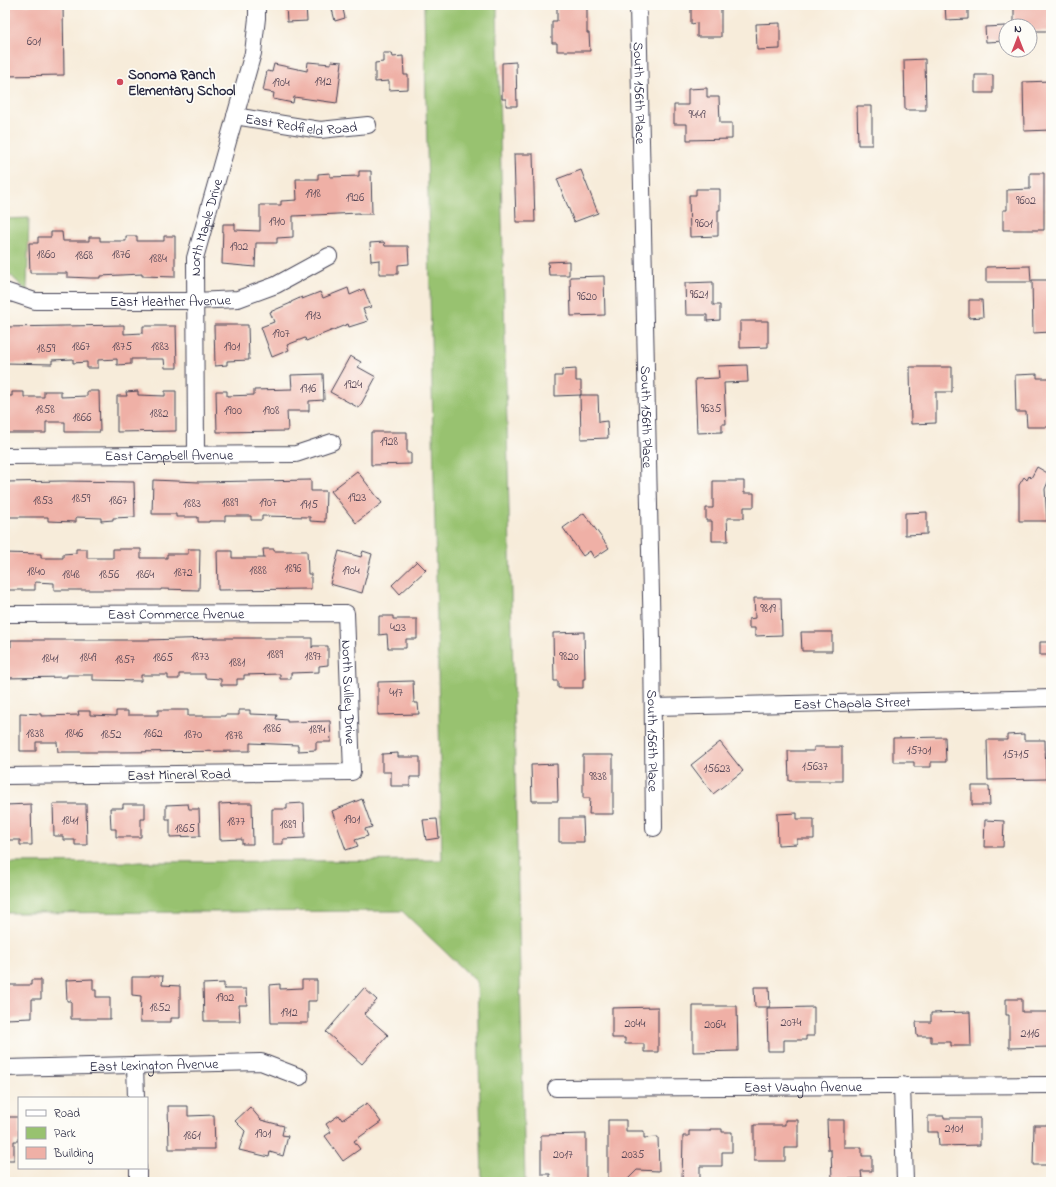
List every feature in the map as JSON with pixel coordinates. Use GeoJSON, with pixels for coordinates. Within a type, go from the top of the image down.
{"type":"FeatureCollection","features":[{"type":"Feature","properties":{"kind":"street","name":"North Maple Drive"},"geometry":{"type":"LineString","coordinates":[[196,455],[195,258],[253,53],[257,5]]}},
{"type":"Feature","properties":{"kind":"street","name":"South 156th Place"},"geometry":{"type":"LineString","coordinates":[[638,5],[653,707],[654,828]]}},
{"type":"Feature","properties":{"kind":"street","name":"East Redfield Road"},"geometry":{"type":"LineString","coordinates":[[235,116],[320,130],[368,125]]}},
{"type":"Feature","properties":{"kind":"street","name":"East Heather Avenue"},"geometry":{"type":"LineString","coordinates":[[5,291],[35,302],[195,302],[238,298],[276,285],[329,256]]}},
{"type":"Feature","properties":{"kind":"street","name":"East Campbell Avenue"},"geometry":{"type":"LineString","coordinates":[[5,456],[296,454],[332,442]]}},
{"type":"Feature","properties":{"kind":"street","name":"East Commerce Avenue"},"geometry":{"type":"LineString","coordinates":[[5,614],[346,613]]}},
{"type":"Feature","properties":{"kind":"street","name":"North Sulley Drive"},"geometry":{"type":"LineString","coordinates":[[346,613],[352,772]]}},
{"type":"Feature","properties":{"kind":"street","name":"East Chapala Street"},"geometry":{"type":"LineString","coordinates":[[653,707],[1051,698]]}},
{"type":"Feature","properties":{"kind":"street","name":"East Mineral Road"},"geometry":{"type":"LineString","coordinates":[[5,776],[352,772]]}},
{"type":"Feature","properties":{"kind":"street","name":"East Lexington Avenue"},"geometry":{"type":"LineString","coordinates":[[5,1068],[261,1062],[300,1077]]}},
{"type":"Feature","properties":{"kind":"street"},"geometry":{"type":"LineString","coordinates":[[135,1065],[136,1097]]}},
{"type":"Feature","properties":{"kind":"street"},"geometry":{"type":"LineString","coordinates":[[902,1085],[905,1182]]}},
{"type":"Feature","properties":{"kind":"street","name":"East Vaughn Avenue"},"geometry":{"type":"LineString","coordinates":[[556,1088],[1051,1085]]}},
{"type":"Feature","properties":{"kind":"street"},"geometry":{"type":"LineString","coordinates":[[138,1169],[138,1182]]}},
{"type":"Feature","properties":{"kind":"green space"},"geometry":{"type":"Polygon","coordinates":[[[424,5],[497,5],[525,1182],[482,1182],[477,982],[402,911],[5,913],[5,863],[442,860],[424,5]]]}},
{"type":"Feature","properties":{"kind":"green space"},"geometry":{"type":"Polygon","coordinates":[[[29,218],[27,291],[5,270],[5,219],[29,218]]]}},
{"type":"Feature","properties":{"kind":"building"},"geometry":{"type":"Polygon","coordinates":[[[5,5],[63,5],[64,75],[5,76],[5,5]]]}},
{"type":"Feature","properties":{"kind":"building"},"geometry":{"type":"Polygon","coordinates":[[[286,5],[306,5],[307,21],[287,22],[286,5]]]}},
{"type":"Feature","properties":{"kind":"building"},"geometry":{"type":"Polygon","coordinates":[[[331,5],[342,5],[345,18],[335,21],[331,5]]]}},
{"type":"Feature","properties":{"kind":"building"},"geometry":{"type":"Polygon","coordinates":[[[557,5],[587,5],[587,33],[589,33],[590,51],[557,51],[557,43],[552,43],[552,21],[557,21],[557,5]]]}},
{"type":"Feature","properties":{"kind":"building"},"geometry":{"type":"Polygon","coordinates":[[[691,5],[721,5],[721,37],[697,37],[697,23],[691,24],[691,5]]]}},
{"type":"Feature","properties":{"kind":"building"},"geometry":{"type":"Polygon","coordinates":[[[945,5],[968,5],[968,19],[946,20],[945,5]]]}},
{"type":"Feature","properties":{"kind":"building"},"geometry":{"type":"Polygon","coordinates":[[[1014,5],[1049,5],[1049,31],[1038,31],[1038,18],[1014,18],[1014,5]]]}},
{"type":"Feature","properties":{"kind":"building"},"geometry":{"type":"Polygon","coordinates":[[[780,23],[780,49],[757,50],[756,24],[780,23]]]}},
{"type":"Feature","properties":{"kind":"building"},"geometry":{"type":"Polygon","coordinates":[[[998,26],[998,41],[986,42],[985,27],[998,26]]]}},
{"type":"Feature","properties":{"kind":"building"},"geometry":{"type":"Polygon","coordinates":[[[383,53],[392,53],[393,57],[403,56],[404,75],[408,75],[408,89],[389,90],[389,81],[375,82],[375,63],[383,62],[383,53]]]}},
{"type":"Feature","properties":{"kind":"building"},"geometry":{"type":"Polygon","coordinates":[[[925,59],[926,110],[905,110],[904,60],[925,59]]]}},
{"type":"Feature","properties":{"kind":"building"},"geometry":{"type":"Polygon","coordinates":[[[331,61],[342,62],[337,103],[294,97],[293,103],[273,99],[274,93],[263,91],[267,71],[272,72],[274,64],[307,71],[308,62],[331,64],[331,61]]]}},
{"type":"Feature","properties":{"kind":"building"},"geometry":{"type":"Polygon","coordinates":[[[516,62],[517,106],[506,106],[506,99],[502,99],[502,63],[516,62]]]}},
{"type":"Feature","properties":{"kind":"building"},"geometry":{"type":"Polygon","coordinates":[[[975,75],[993,75],[993,93],[975,93],[975,75]]]}},
{"type":"Feature","properties":{"kind":"building"},"geometry":{"type":"Polygon","coordinates":[[[1051,81],[1051,130],[1024,131],[1023,82],[1051,81]]]}},
{"type":"Feature","properties":{"kind":"building"},"geometry":{"type":"Polygon","coordinates":[[[707,88],[707,97],[719,97],[720,123],[732,123],[732,139],[687,140],[687,124],[674,124],[674,105],[688,105],[688,89],[707,88]]]}},
{"type":"Feature","properties":{"kind":"building"},"geometry":{"type":"Polygon","coordinates":[[[857,106],[872,106],[872,145],[858,145],[857,106]]]}},
{"type":"Feature","properties":{"kind":"building"},"geometry":{"type":"Polygon","coordinates":[[[514,154],[533,154],[535,222],[516,222],[514,154]]]}},
{"type":"Feature","properties":{"kind":"building"},"geometry":{"type":"Polygon","coordinates":[[[581,170],[598,213],[574,222],[557,179],[581,170]]]}},
{"type":"Feature","properties":{"kind":"building"},"geometry":{"type":"Polygon","coordinates":[[[359,171],[371,171],[372,214],[359,213],[293,216],[293,237],[277,238],[277,243],[256,243],[255,267],[222,264],[223,224],[235,224],[235,230],[260,231],[260,205],[281,205],[281,201],[297,200],[296,179],[318,179],[318,174],[330,173],[330,177],[359,176],[359,171]]]}},
{"type":"Feature","properties":{"kind":"building"},"geometry":{"type":"Polygon","coordinates":[[[1030,173],[1044,173],[1044,230],[1003,230],[1003,210],[1007,210],[1007,190],[1030,189],[1030,173]]]}},
{"type":"Feature","properties":{"kind":"building"},"geometry":{"type":"Polygon","coordinates":[[[696,189],[720,189],[718,236],[690,237],[689,195],[696,195],[696,189]]]}},
{"type":"Feature","properties":{"kind":"building"},"geometry":{"type":"Polygon","coordinates":[[[51,232],[62,232],[63,241],[89,241],[89,237],[100,237],[100,241],[126,241],[126,236],[137,236],[137,241],[164,241],[164,236],[175,236],[175,277],[142,276],[142,274],[100,276],[100,278],[90,278],[67,277],[67,273],[30,273],[29,243],[38,243],[38,237],[51,237],[51,232]]]}},
{"type":"Feature","properties":{"kind":"building"},"geometry":{"type":"Polygon","coordinates":[[[384,242],[385,246],[408,246],[409,264],[398,265],[398,274],[379,274],[379,260],[371,261],[370,243],[384,242]]]}},
{"type":"Feature","properties":{"kind":"building"},"geometry":{"type":"Polygon","coordinates":[[[569,261],[569,275],[549,275],[548,262],[569,261]]]}},
{"type":"Feature","properties":{"kind":"building"},"geometry":{"type":"Polygon","coordinates":[[[1030,266],[1031,282],[986,282],[986,267],[1030,266]]]}},
{"type":"Feature","properties":{"kind":"building"},"geometry":{"type":"Polygon","coordinates":[[[604,276],[605,315],[571,316],[570,277],[604,276]]]}},
{"type":"Feature","properties":{"kind":"building"},"geometry":{"type":"Polygon","coordinates":[[[1032,280],[1051,280],[1051,332],[1033,333],[1032,280]]]}},
{"type":"Feature","properties":{"kind":"building"},"geometry":{"type":"Polygon","coordinates":[[[713,282],[713,305],[720,305],[720,320],[707,321],[707,315],[686,315],[685,283],[713,282]]]}},
{"type":"Feature","properties":{"kind":"building"},"geometry":{"type":"Polygon","coordinates":[[[348,288],[350,295],[364,289],[371,307],[363,309],[368,321],[349,327],[348,324],[306,341],[305,338],[287,345],[289,350],[272,357],[261,327],[274,322],[270,312],[302,297],[302,299],[320,292],[323,298],[348,288]]]}},
{"type":"Feature","properties":{"kind":"building"},"geometry":{"type":"Polygon","coordinates":[[[969,300],[982,300],[983,317],[969,318],[969,300]]]}},
{"type":"Feature","properties":{"kind":"building"},"geometry":{"type":"Polygon","coordinates":[[[740,321],[768,321],[768,347],[740,348],[740,321]]]}},
{"type":"Feature","properties":{"kind":"building"},"geometry":{"type":"Polygon","coordinates":[[[124,325],[124,334],[143,333],[143,326],[176,326],[177,368],[165,368],[164,359],[131,359],[131,364],[117,365],[117,359],[98,360],[98,368],[87,368],[87,362],[73,363],[73,359],[52,360],[52,364],[5,363],[5,327],[124,325]]]}},
{"type":"Feature","properties":{"kind":"building"},"geometry":{"type":"Polygon","coordinates":[[[214,325],[248,325],[249,360],[227,361],[227,365],[215,366],[214,325]]]}},
{"type":"Feature","properties":{"kind":"building"},"geometry":{"type":"Polygon","coordinates":[[[350,356],[361,362],[358,367],[376,377],[359,408],[330,392],[350,356]]]}},
{"type":"Feature","properties":{"kind":"building"},"geometry":{"type":"Polygon","coordinates":[[[747,365],[748,382],[724,383],[726,424],[722,424],[722,432],[697,433],[695,379],[719,378],[718,366],[747,365]]]}},
{"type":"Feature","properties":{"kind":"building"},"geometry":{"type":"Polygon","coordinates":[[[910,367],[952,367],[952,392],[936,392],[936,423],[911,424],[910,367]]]}},
{"type":"Feature","properties":{"kind":"building"},"geometry":{"type":"Polygon","coordinates":[[[576,369],[576,381],[581,381],[581,395],[555,396],[555,376],[562,376],[562,370],[576,369]]]}},
{"type":"Feature","properties":{"kind":"building"},"geometry":{"type":"Polygon","coordinates":[[[323,374],[324,400],[309,401],[309,411],[287,411],[288,431],[217,432],[216,391],[227,391],[227,396],[254,395],[254,390],[292,389],[291,375],[323,374]]]}},
{"type":"Feature","properties":{"kind":"building"},"geometry":{"type":"Polygon","coordinates":[[[1037,374],[1037,378],[1051,378],[1051,427],[1027,427],[1026,412],[1016,412],[1015,375],[1037,374]]]}},
{"type":"Feature","properties":{"kind":"building"},"geometry":{"type":"Polygon","coordinates":[[[44,391],[61,391],[61,397],[87,396],[87,391],[99,391],[100,432],[65,432],[65,422],[46,422],[46,433],[5,433],[5,396],[12,396],[12,392],[24,392],[24,397],[44,397],[44,391]]]}},
{"type":"Feature","properties":{"kind":"building"},"geometry":{"type":"Polygon","coordinates":[[[138,391],[138,395],[165,396],[165,391],[176,391],[176,431],[117,432],[117,396],[127,396],[126,392],[138,391]]]}},
{"type":"Feature","properties":{"kind":"building"},"geometry":{"type":"Polygon","coordinates":[[[580,395],[598,395],[599,422],[607,421],[608,438],[581,439],[580,395]]]}},
{"type":"Feature","properties":{"kind":"building"},"geometry":{"type":"Polygon","coordinates":[[[371,432],[407,432],[407,453],[411,453],[411,464],[371,465],[371,432]]]}},
{"type":"Feature","properties":{"kind":"building"},"geometry":{"type":"Polygon","coordinates":[[[1037,467],[1051,475],[1045,489],[1047,521],[1019,521],[1019,485],[1024,477],[1027,480],[1029,476],[1031,478],[1037,467]]]}},
{"type":"Feature","properties":{"kind":"building"},"geometry":{"type":"Polygon","coordinates":[[[357,471],[382,503],[356,523],[331,491],[357,471]]]}},
{"type":"Feature","properties":{"kind":"building"},"geometry":{"type":"Polygon","coordinates":[[[153,480],[199,482],[311,480],[311,491],[326,491],[325,522],[310,521],[310,517],[262,516],[262,520],[251,520],[251,516],[225,516],[225,521],[198,522],[198,517],[176,517],[176,514],[152,514],[153,480]]]}},
{"type":"Feature","properties":{"kind":"building"},"geometry":{"type":"Polygon","coordinates":[[[713,481],[744,481],[744,493],[754,493],[754,507],[744,507],[744,518],[727,518],[728,541],[712,541],[712,521],[706,521],[706,508],[713,508],[713,481]]]}},
{"type":"Feature","properties":{"kind":"building"},"geometry":{"type":"Polygon","coordinates":[[[5,482],[134,482],[135,517],[113,518],[113,520],[101,521],[101,518],[76,517],[76,522],[48,521],[48,517],[5,517],[5,482]]]}},
{"type":"Feature","properties":{"kind":"building"},"geometry":{"type":"Polygon","coordinates":[[[927,512],[927,534],[905,535],[905,513],[927,512]]]}},
{"type":"Feature","properties":{"kind":"building"},"geometry":{"type":"Polygon","coordinates":[[[584,513],[609,548],[594,558],[590,551],[583,556],[563,528],[584,513]]]}},
{"type":"Feature","properties":{"kind":"building"},"geometry":{"type":"Polygon","coordinates":[[[76,549],[87,549],[87,558],[113,558],[113,549],[141,549],[141,558],[167,558],[167,554],[188,554],[188,549],[200,549],[199,590],[54,590],[54,583],[35,582],[35,590],[5,590],[5,553],[41,554],[41,558],[63,558],[63,554],[76,553],[76,549]]]}},
{"type":"Feature","properties":{"kind":"building"},"geometry":{"type":"Polygon","coordinates":[[[263,549],[274,549],[274,551],[307,551],[308,574],[311,574],[311,589],[218,590],[217,551],[232,551],[232,558],[264,558],[263,549]]]}},
{"type":"Feature","properties":{"kind":"building"},"geometry":{"type":"Polygon","coordinates":[[[339,551],[361,557],[363,551],[372,554],[362,593],[330,584],[339,551]]]}},
{"type":"Feature","properties":{"kind":"building"},"geometry":{"type":"Polygon","coordinates":[[[417,561],[426,570],[400,594],[392,585],[417,561]]]}},
{"type":"Feature","properties":{"kind":"building"},"geometry":{"type":"Polygon","coordinates":[[[754,598],[781,598],[782,635],[755,636],[755,628],[749,628],[749,619],[755,618],[754,598]]]}},
{"type":"Feature","properties":{"kind":"building"},"geometry":{"type":"Polygon","coordinates":[[[379,616],[393,616],[393,619],[417,619],[417,639],[406,639],[406,648],[388,648],[387,634],[379,635],[379,616]]]}},
{"type":"Feature","properties":{"kind":"building"},"geometry":{"type":"Polygon","coordinates":[[[584,632],[585,679],[583,679],[583,688],[558,688],[558,681],[554,681],[553,633],[584,632]]]}},
{"type":"Feature","properties":{"kind":"building"},"geometry":{"type":"Polygon","coordinates":[[[801,632],[832,632],[832,651],[802,651],[801,632]]]}},
{"type":"Feature","properties":{"kind":"building"},"geometry":{"type":"Polygon","coordinates":[[[312,638],[312,648],[313,646],[328,646],[328,665],[319,666],[319,672],[291,673],[291,679],[280,679],[280,674],[244,675],[244,679],[237,679],[237,685],[221,685],[221,679],[205,678],[205,674],[179,674],[179,679],[168,679],[168,675],[141,675],[141,681],[93,680],[93,675],[5,678],[5,647],[11,647],[11,640],[146,640],[312,638]]]}},
{"type":"Feature","properties":{"kind":"building"},"geometry":{"type":"Polygon","coordinates":[[[1040,642],[1051,642],[1051,655],[1040,655],[1040,642]]]}},
{"type":"Feature","properties":{"kind":"building"},"geometry":{"type":"Polygon","coordinates":[[[413,681],[414,703],[418,703],[419,714],[378,715],[378,682],[413,681]]]}},
{"type":"Feature","properties":{"kind":"building"},"geometry":{"type":"Polygon","coordinates":[[[158,710],[188,710],[188,716],[225,716],[239,715],[239,710],[250,710],[250,714],[277,715],[276,719],[287,720],[287,722],[330,721],[331,742],[316,742],[316,750],[298,751],[298,745],[250,743],[250,751],[58,752],[57,742],[36,742],[36,751],[20,751],[20,713],[41,714],[41,716],[79,715],[78,711],[90,711],[90,715],[116,716],[116,711],[128,711],[128,715],[158,715],[158,710]]]}},
{"type":"Feature","properties":{"kind":"building"},"geometry":{"type":"Polygon","coordinates":[[[1024,734],[1024,740],[1045,740],[1046,779],[988,780],[987,740],[1007,740],[1007,735],[1024,734]]]}},
{"type":"Feature","properties":{"kind":"building"},"geometry":{"type":"Polygon","coordinates":[[[945,737],[946,762],[931,762],[931,767],[914,767],[914,762],[893,762],[893,738],[945,737]]]}},
{"type":"Feature","properties":{"kind":"building"},"geometry":{"type":"Polygon","coordinates":[[[720,742],[743,771],[713,794],[691,765],[720,742]]]}},
{"type":"Feature","properties":{"kind":"building"},"geometry":{"type":"Polygon","coordinates":[[[814,747],[842,747],[842,781],[789,781],[788,751],[814,751],[814,747]]]}},
{"type":"Feature","properties":{"kind":"building"},"geometry":{"type":"Polygon","coordinates":[[[398,753],[398,757],[420,757],[420,777],[410,777],[410,786],[391,786],[391,772],[382,772],[382,754],[398,753]]]}},
{"type":"Feature","properties":{"kind":"building"},"geometry":{"type":"Polygon","coordinates":[[[583,755],[613,755],[613,814],[589,814],[590,798],[583,798],[583,755]]]}},
{"type":"Feature","properties":{"kind":"building"},"geometry":{"type":"Polygon","coordinates":[[[557,764],[558,801],[532,801],[531,765],[557,764]]]}},
{"type":"Feature","properties":{"kind":"building"},"geometry":{"type":"Polygon","coordinates":[[[972,786],[989,786],[990,805],[972,805],[972,786]]]}},
{"type":"Feature","properties":{"kind":"building"},"geometry":{"type":"Polygon","coordinates":[[[362,799],[372,827],[365,829],[368,836],[355,840],[358,846],[346,850],[332,811],[362,799]]]}},
{"type":"Feature","properties":{"kind":"building"},"geometry":{"type":"Polygon","coordinates":[[[252,803],[253,844],[242,844],[242,839],[220,840],[219,804],[252,803]]]}},
{"type":"Feature","properties":{"kind":"building"},"geometry":{"type":"Polygon","coordinates":[[[304,803],[305,838],[283,839],[283,844],[272,844],[272,809],[287,809],[287,804],[304,803]]]}},
{"type":"Feature","properties":{"kind":"building"},"geometry":{"type":"Polygon","coordinates":[[[31,804],[32,845],[20,845],[20,840],[7,840],[7,836],[5,836],[5,805],[31,804]]]}},
{"type":"Feature","properties":{"kind":"building"},"geometry":{"type":"Polygon","coordinates":[[[53,804],[86,804],[87,845],[75,845],[75,840],[63,840],[63,836],[54,836],[53,804]]]}},
{"type":"Feature","properties":{"kind":"building"},"geometry":{"type":"Polygon","coordinates":[[[123,804],[145,804],[145,819],[141,819],[141,837],[116,837],[116,829],[111,829],[110,808],[123,808],[123,804]]]}},
{"type":"Feature","properties":{"kind":"building"},"geometry":{"type":"Polygon","coordinates":[[[188,804],[189,809],[199,809],[200,836],[170,837],[170,819],[166,819],[166,805],[188,804]]]}},
{"type":"Feature","properties":{"kind":"building"},"geometry":{"type":"Polygon","coordinates":[[[797,813],[797,819],[814,819],[814,839],[797,839],[797,844],[778,845],[777,814],[797,813]]]}},
{"type":"Feature","properties":{"kind":"building"},"geometry":{"type":"Polygon","coordinates":[[[559,818],[583,818],[584,842],[559,842],[559,818]]]}},
{"type":"Feature","properties":{"kind":"building"},"geometry":{"type":"Polygon","coordinates":[[[437,819],[439,838],[426,840],[423,820],[437,819]]]}},
{"type":"Feature","properties":{"kind":"building"},"geometry":{"type":"Polygon","coordinates":[[[985,820],[1004,821],[1003,847],[984,847],[985,820]]]}},
{"type":"Feature","properties":{"kind":"building"},"geometry":{"type":"Polygon","coordinates":[[[163,976],[162,985],[180,986],[180,1018],[171,1018],[171,1022],[140,1022],[141,996],[132,995],[132,977],[163,976]]]}},
{"type":"Feature","properties":{"kind":"building"},"geometry":{"type":"Polygon","coordinates":[[[93,979],[93,990],[96,990],[96,997],[110,997],[110,1019],[71,1019],[71,1001],[67,1001],[66,980],[93,979]]]}},
{"type":"Feature","properties":{"kind":"building"},"geometry":{"type":"Polygon","coordinates":[[[31,980],[41,980],[41,999],[32,999],[32,1018],[5,1019],[5,985],[31,985],[31,980]]]}},
{"type":"Feature","properties":{"kind":"building"},"geometry":{"type":"Polygon","coordinates":[[[302,980],[317,980],[317,1001],[308,1001],[308,1023],[271,1023],[270,985],[280,984],[280,989],[302,988],[302,980]]]}},
{"type":"Feature","properties":{"kind":"building"},"geometry":{"type":"Polygon","coordinates":[[[224,983],[224,989],[246,989],[247,1005],[239,1005],[240,1021],[204,1021],[203,984],[224,983]]]}},
{"type":"Feature","properties":{"kind":"building"},"geometry":{"type":"Polygon","coordinates":[[[754,987],[769,987],[770,1007],[755,1007],[754,987]]]}},
{"type":"Feature","properties":{"kind":"building"},"geometry":{"type":"Polygon","coordinates":[[[364,988],[377,1000],[364,1014],[388,1035],[362,1064],[326,1032],[364,988]]]}},
{"type":"Feature","properties":{"kind":"building"},"geometry":{"type":"Polygon","coordinates":[[[1006,999],[1022,999],[1022,1012],[1051,1012],[1051,1047],[1009,1048],[1009,1015],[1006,1015],[1006,999]]]}},
{"type":"Feature","properties":{"kind":"building"},"geometry":{"type":"Polygon","coordinates":[[[693,1006],[737,1006],[738,1051],[693,1052],[693,1006]]]}},
{"type":"Feature","properties":{"kind":"building"},"geometry":{"type":"Polygon","coordinates":[[[658,1007],[658,1052],[644,1052],[644,1044],[625,1044],[625,1038],[612,1038],[612,1008],[658,1007]]]}},
{"type":"Feature","properties":{"kind":"building"},"geometry":{"type":"Polygon","coordinates":[[[814,1007],[814,1036],[806,1036],[806,1040],[784,1040],[784,1051],[768,1051],[767,1008],[814,1007]]]}},
{"type":"Feature","properties":{"kind":"building"},"geometry":{"type":"Polygon","coordinates":[[[970,1012],[971,1046],[951,1046],[951,1042],[931,1042],[931,1036],[917,1036],[916,1022],[931,1022],[931,1013],[970,1012]]]}},
{"type":"Feature","properties":{"kind":"building"},"geometry":{"type":"Polygon","coordinates":[[[367,1103],[381,1122],[354,1141],[360,1149],[343,1161],[325,1136],[331,1132],[326,1124],[339,1115],[342,1120],[367,1103]]]}},
{"type":"Feature","properties":{"kind":"building"},"geometry":{"type":"Polygon","coordinates":[[[168,1106],[188,1106],[188,1116],[214,1115],[215,1149],[169,1149],[168,1106]]]}},
{"type":"Feature","properties":{"kind":"building"},"geometry":{"type":"Polygon","coordinates":[[[250,1107],[261,1120],[284,1126],[282,1135],[288,1136],[283,1156],[270,1152],[269,1157],[239,1150],[245,1131],[235,1121],[250,1107]]]}},
{"type":"Feature","properties":{"kind":"building"},"geometry":{"type":"Polygon","coordinates":[[[928,1116],[944,1116],[944,1118],[980,1118],[980,1145],[939,1146],[938,1132],[928,1132],[928,1116]]]}},
{"type":"Feature","properties":{"kind":"building"},"geometry":{"type":"Polygon","coordinates":[[[5,1117],[18,1117],[18,1141],[14,1141],[14,1160],[5,1160],[5,1117]]]}},
{"type":"Feature","properties":{"kind":"building"},"geometry":{"type":"Polygon","coordinates":[[[608,1120],[626,1120],[626,1131],[644,1131],[644,1138],[658,1137],[659,1171],[637,1170],[627,1180],[608,1182],[608,1120]]]}},
{"type":"Feature","properties":{"kind":"building"},"geometry":{"type":"Polygon","coordinates":[[[785,1120],[798,1120],[798,1148],[785,1148],[785,1161],[754,1161],[754,1125],[785,1125],[785,1120]]]}},
{"type":"Feature","properties":{"kind":"building"},"geometry":{"type":"Polygon","coordinates":[[[827,1120],[844,1120],[844,1147],[862,1147],[862,1156],[872,1156],[872,1171],[861,1171],[862,1179],[832,1179],[831,1150],[828,1150],[827,1120]]]}},
{"type":"Feature","properties":{"kind":"building"},"geometry":{"type":"Polygon","coordinates":[[[1034,1125],[1051,1125],[1051,1165],[1033,1165],[1034,1125]]]}},
{"type":"Feature","properties":{"kind":"building"},"geometry":{"type":"Polygon","coordinates":[[[710,1129],[722,1129],[722,1132],[732,1132],[732,1152],[722,1152],[722,1166],[700,1166],[700,1182],[682,1182],[683,1136],[689,1136],[689,1131],[710,1131],[710,1129]]]}},
{"type":"Feature","properties":{"kind":"building"},"geometry":{"type":"Polygon","coordinates":[[[586,1134],[586,1180],[550,1181],[550,1174],[541,1174],[541,1135],[586,1134]]]}},
{"type":"Feature","properties":{"kind":"place","name":"Sonoma Ranch Elementary School"},"geometry":{"type":"Point","coordinates":[120,82]}}]}
